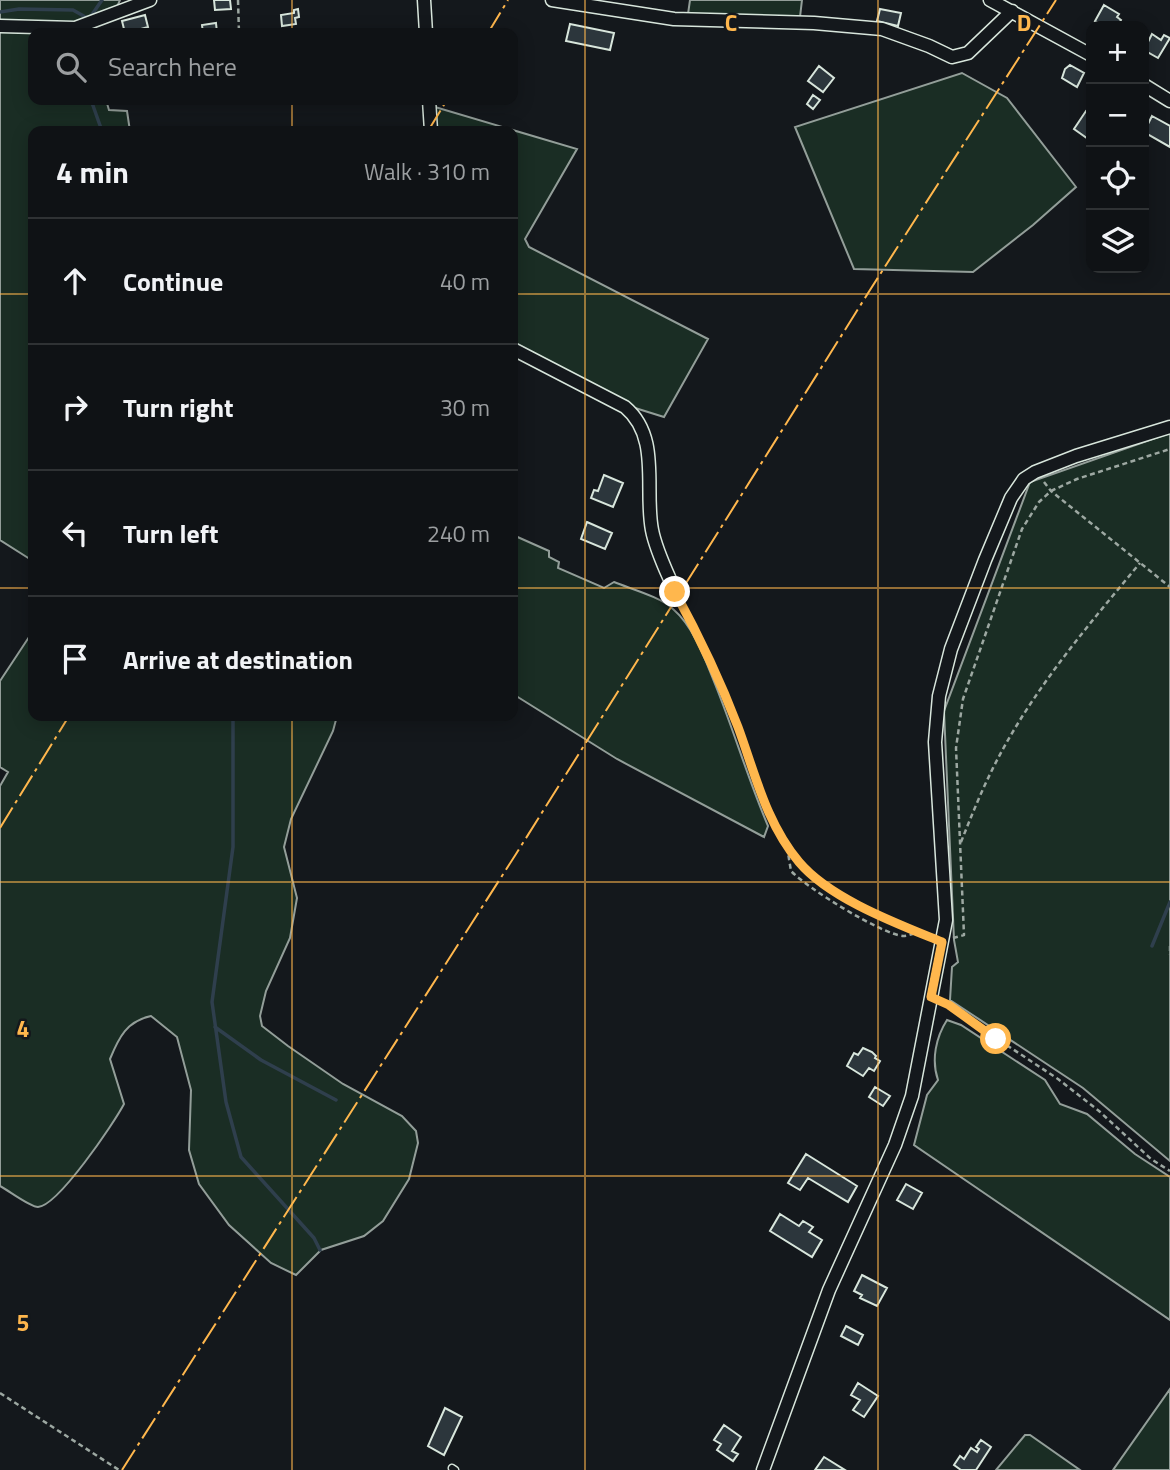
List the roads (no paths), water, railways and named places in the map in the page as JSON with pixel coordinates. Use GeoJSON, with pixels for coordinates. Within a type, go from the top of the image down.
{"type":"FeatureCollection","features":[{"type":"Feature","properties":{"kind":"street"},"geometry":{"type":"LineString","coordinates":[[0,26],[75,28],[150,0]]}},
{"type":"Feature","properties":{"kind":"street"},"geometry":{"type":"LineString","coordinates":[[424,0],[426,28]]}},
{"type":"Feature","properties":{"kind":"street"},"geometry":{"type":"LineString","coordinates":[[552,0],[674,19],[814,23],[882,29],[952,57],[968,53],[1012,11]]}},
{"type":"Feature","properties":{"kind":"street"},"geometry":{"type":"LineString","coordinates":[[990,0],[1086,52]]}},
{"type":"Feature","properties":{"kind":"street"},"geometry":{"type":"LineString","coordinates":[[1149,88],[1170,101]]}},
{"type":"Feature","properties":{"kind":"street"},"geometry":{"type":"LineString","coordinates":[[429,105],[431,126]]}},
{"type":"Feature","properties":{"kind":"street"},"geometry":{"type":"LineString","coordinates":[[518,352],[625,407],[636,416],[643,430],[649,462],[652,531],[675,592]]}},
{"type":"Feature","properties":{"kind":"street"},"geometry":{"type":"LineString","coordinates":[[763,1470],[829,1290],[895,1145],[912,1096],[946,920],[935,742],[939,696],[951,649],[1011,498],[1024,479],[1076,456],[1170,426]]}},
{"type":"Feature","properties":{"kind":"waterway"},"geometry":{"type":"LineString","coordinates":[[0,12],[19,9],[73,10],[89,19],[102,0]]}},
{"type":"Feature","properties":{"kind":"waterway"},"geometry":{"type":"LineString","coordinates":[[93,105],[100,126]]}},
{"type":"Feature","properties":{"kind":"waterway"},"geometry":{"type":"LineString","coordinates":[[233,721],[233,847],[212,1002],[226,1102],[241,1157],[314,1238],[320,1250]]}},
{"type":"Feature","properties":{"kind":"waterway"},"geometry":{"type":"LineString","coordinates":[[1152,946],[1170,902]]}},
{"type":"Feature","properties":{"kind":"waterway"},"geometry":{"type":"LineString","coordinates":[[215,1027],[261,1060],[336,1100]]}}]}
